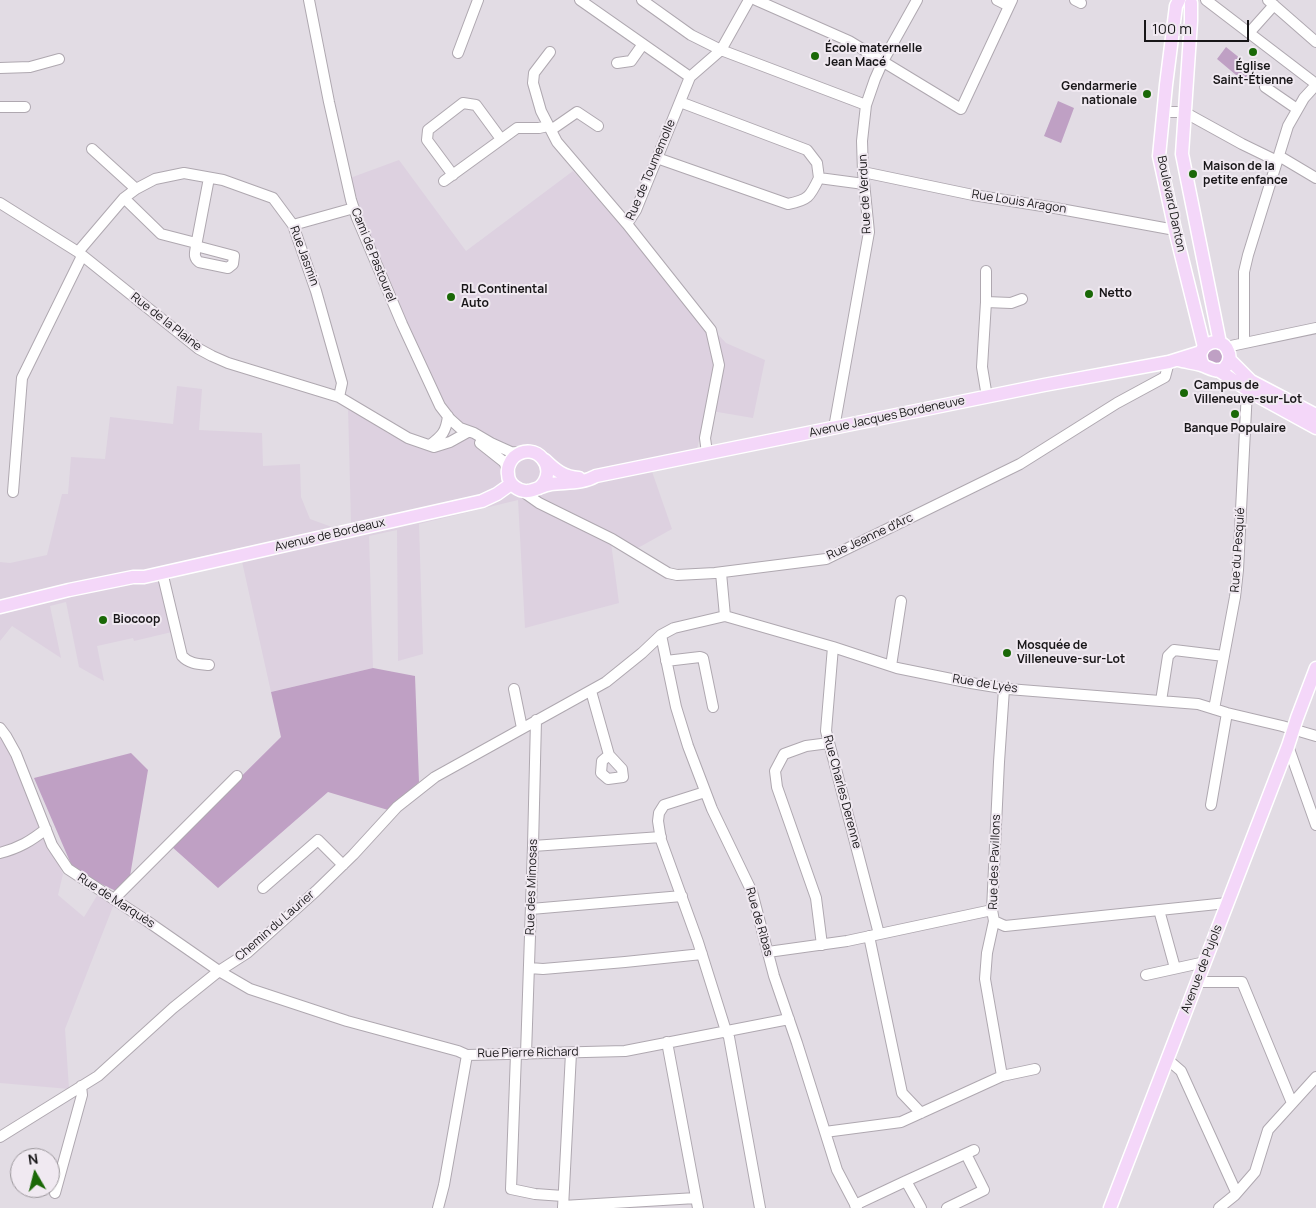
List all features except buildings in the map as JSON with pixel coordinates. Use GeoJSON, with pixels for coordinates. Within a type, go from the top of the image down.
{"type":"FeatureCollection","features":[{"type":"Feature","properties":{"kind":"main road","name":"Boulevard Danton"},"geometry":{"type":"LineString","coordinates":[[1203,349],[1160,156],[1176,6],[1187,1],[1191,21],[1182,154],[1215,317],[1225,349]]}},
{"type":"Feature","properties":{"kind":"main road"},"geometry":{"type":"LineString","coordinates":[[1171,209],[1192,204]]}},
{"type":"Feature","properties":{"kind":"main road"},"geometry":{"type":"LineString","coordinates":[[1175,230],[1196,227]]}},
{"type":"Feature","properties":{"kind":"main road"},"geometry":{"type":"LineString","coordinates":[[1198,321],[1215,317]]}},
{"type":"Feature","properties":{"kind":"main road"},"geometry":{"type":"LineString","coordinates":[[1173,361],[1203,349],[1211,342],[1225,349],[1251,381],[1316,415]]}},
{"type":"Feature","properties":{"kind":"main road"},"geometry":{"type":"LineString","coordinates":[[1203,349],[1201,360],[1204,366]]}},
{"type":"Feature","properties":{"kind":"main road"},"geometry":{"type":"LineString","coordinates":[[1218,370],[1225,366],[1225,349]]}},
{"type":"Feature","properties":{"kind":"main road"},"geometry":{"type":"LineString","coordinates":[[1173,361],[1218,370],[1247,390],[1316,428]]}},
{"type":"Feature","properties":{"kind":"main road","name":"Avenue Jacques Bordeneuve"},"geometry":{"type":"LineString","coordinates":[[544,460],[565,476],[580,478],[596,476],[1053,383],[1173,361]]}},
{"type":"Feature","properties":{"kind":"main road"},"geometry":{"type":"LineString","coordinates":[[521,453],[535,453],[544,460],[547,464],[548,476],[539,488],[528,492],[517,487],[508,475],[511,461],[521,453]]}},
{"type":"Feature","properties":{"kind":"main road","name":"Avenue Jacques Bordeneuve"},"geometry":{"type":"LineString","coordinates":[[539,488],[550,484],[569,484],[590,480],[596,476]]}},
{"type":"Feature","properties":{"kind":"main road","name":"Avenue de Bordeaux"},"geometry":{"type":"LineString","coordinates":[[0,613],[136,581],[162,572],[482,501],[517,487]]}},
{"type":"Feature","properties":{"kind":"main road","name":"Avenue de Bordeaux"},"geometry":{"type":"LineString","coordinates":[[0,607],[133,577],[144,577]]}},
{"type":"Feature","properties":{"kind":"main road"},"geometry":{"type":"LineString","coordinates":[[30,606],[40,600],[63,594],[67,591]]}},
{"type":"Feature","properties":{"kind":"main road","name":"Avenue de Pujols"},"geometry":{"type":"LineString","coordinates":[[1110,1208],[1288,746],[1316,668]]}},
{"type":"Feature","properties":{"kind":"street","name":"Cami de Pastourel"},"geometry":{"type":"LineString","coordinates":[[309,0],[329,102],[354,208],[402,324],[440,406],[460,428],[474,433],[502,448],[521,453]]}},
{"type":"Feature","properties":{"kind":"street"},"geometry":{"type":"LineString","coordinates":[[458,53],[478,0]]}},
{"type":"Feature","properties":{"kind":"street"},"geometry":{"type":"LineString","coordinates":[[580,0],[690,77]]}},
{"type":"Feature","properties":{"kind":"street"},"geometry":{"type":"LineString","coordinates":[[642,0],[691,35],[721,50],[866,105]]}},
{"type":"Feature","properties":{"kind":"street","name":"Rue de Toumemolle"},"geometry":{"type":"LineString","coordinates":[[707,453],[706,438],[719,365],[711,330],[627,224],[636,210],[690,77],[721,50],[749,0]]}},
{"type":"Feature","properties":{"kind":"street"},"geometry":{"type":"LineString","coordinates":[[756,0],[850,42],[960,109],[1011,3],[996,0]]}},
{"type":"Feature","properties":{"kind":"street","name":"Rue de Verdun"},"geometry":{"type":"LineString","coordinates":[[834,428],[869,232],[862,141],[866,105],[874,79],[917,0]]}},
{"type":"Feature","properties":{"kind":"street"},"geometry":{"type":"LineString","coordinates":[[1206,0],[1316,84],[1304,98],[1288,126],[1248,255],[1244,272],[1244,342]]}},
{"type":"Feature","properties":{"kind":"street"},"geometry":{"type":"LineString","coordinates":[[1249,33],[1271,2],[1316,42]]}},
{"type":"Feature","properties":{"kind":"street"},"geometry":{"type":"LineString","coordinates":[[617,63],[631,61],[643,44]]}},
{"type":"Feature","properties":{"kind":"street"},"geometry":{"type":"LineString","coordinates":[[550,52],[534,73],[533,83],[541,111],[557,142],[627,224]]}},
{"type":"Feature","properties":{"kind":"street"},"geometry":{"type":"LineString","coordinates":[[0,68],[30,67],[59,59]]}},
{"type":"Feature","properties":{"kind":"street"},"geometry":{"type":"LineString","coordinates":[[1265,87],[1297,110]]}},
{"type":"Feature","properties":{"kind":"street"},"geometry":{"type":"LineString","coordinates":[[657,158],[788,204],[804,201],[813,191],[819,178],[817,164],[807,150],[680,102]]}},
{"type":"Feature","properties":{"kind":"street"},"geometry":{"type":"LineString","coordinates":[[502,139],[476,106],[463,103],[428,130],[427,140],[449,178],[517,128],[550,128],[577,112],[598,126]]}},
{"type":"Feature","properties":{"kind":"street"},"geometry":{"type":"LineString","coordinates":[[0,106],[25,107]]}},
{"type":"Feature","properties":{"kind":"street"},"geometry":{"type":"LineString","coordinates":[[1164,112],[1184,112],[1242,144],[1316,178]]}},
{"type":"Feature","properties":{"kind":"street"},"geometry":{"type":"LineString","coordinates":[[92,149],[136,190]]}},
{"type":"Feature","properties":{"kind":"street","name":"Rue Louis Aragon"},"geometry":{"type":"LineString","coordinates":[[863,172],[973,195],[1175,230]]}},
{"type":"Feature","properties":{"kind":"street","name":"Rue Jasmin"},"geometry":{"type":"LineString","coordinates":[[13,492],[22,378],[80,254],[124,198],[155,179],[184,173],[223,180],[273,198],[293,224],[316,291],[342,383],[339,397]]}},
{"type":"Feature","properties":{"kind":"street"},"geometry":{"type":"LineString","coordinates":[[124,198],[161,234],[196,245],[209,178]]}},
{"type":"Feature","properties":{"kind":"street"},"geometry":{"type":"LineString","coordinates":[[819,178],[864,184]]}},
{"type":"Feature","properties":{"kind":"street","name":"Rue de la Plaine"},"geometry":{"type":"LineString","coordinates":[[0,203],[80,254],[199,348],[212,356],[244,368],[339,397],[408,438],[430,445]]}},
{"type":"Feature","properties":{"kind":"street"},"geometry":{"type":"LineString","coordinates":[[293,224],[354,208]]}},
{"type":"Feature","properties":{"kind":"street"},"geometry":{"type":"LineString","coordinates":[[986,271],[982,367],[987,397]]}},
{"type":"Feature","properties":{"kind":"street"},"geometry":{"type":"LineString","coordinates":[[986,302],[1011,302],[1022,299]]}},
{"type":"Feature","properties":{"kind":"street"},"geometry":{"type":"LineString","coordinates":[[1225,349],[1244,342],[1316,328]]}},
{"type":"Feature","properties":{"kind":"street","name":"Rue Jeanne d'Arc"},"geometry":{"type":"LineString","coordinates":[[517,487],[575,522],[612,539],[668,574],[721,573],[826,559],[1020,464],[1117,403],[1165,377],[1173,361]]}},
{"type":"Feature","properties":{"kind":"street","name":"Rue du Pesquié"},"geometry":{"type":"LineString","coordinates":[[1214,709],[1235,597],[1238,570],[1247,390]]}},
{"type":"Feature","properties":{"kind":"street"},"geometry":{"type":"LineString","coordinates":[[430,445],[444,433],[448,416]]}},
{"type":"Feature","properties":{"kind":"street","name":"Cami de Pastourel"},"geometry":{"type":"LineString","coordinates":[[468,432],[504,462],[508,470]]}},
{"type":"Feature","properties":{"kind":"street"},"geometry":{"type":"LineString","coordinates":[[430,445],[434,447],[439,446],[468,432]]}},
{"type":"Feature","properties":{"kind":"street"},"geometry":{"type":"LineString","coordinates":[[539,488],[543,504]]}},
{"type":"Feature","properties":{"kind":"street"},"geometry":{"type":"LineString","coordinates":[[162,572],[182,656],[191,662],[209,665]]}},
{"type":"Feature","properties":{"kind":"street"},"geometry":{"type":"LineString","coordinates":[[721,573],[725,616]]}},
{"type":"Feature","properties":{"kind":"street"},"geometry":{"type":"LineString","coordinates":[[891,666],[901,601]]}},
{"type":"Feature","properties":{"kind":"street","name":"Chemin du Laurier"},"geometry":{"type":"LineString","coordinates":[[0,1137],[98,1076],[173,1008],[219,971],[247,953],[343,865],[397,807],[435,777],[606,682],[674,628],[725,616]]}},
{"type":"Feature","properties":{"kind":"street","name":"Rue de Lyès"},"geometry":{"type":"LineString","coordinates":[[725,616],[891,666],[1004,689],[1198,704],[1316,736]]}},
{"type":"Feature","properties":{"kind":"street","name":"Rue de Ribas"},"geometry":{"type":"LineString","coordinates":[[662,636],[676,706],[688,746],[705,792],[752,892],[774,976],[837,1170],[856,1206]]}},
{"type":"Feature","properties":{"kind":"street","name":"Rue Charles Derenne"},"geometry":{"type":"LineString","coordinates":[[833,647],[826,731],[874,935],[902,1093],[921,1113]]}},
{"type":"Feature","properties":{"kind":"street"},"geometry":{"type":"LineString","coordinates":[[1161,702],[1168,656],[1174,650],[1224,656]]}},
{"type":"Feature","properties":{"kind":"street"},"geometry":{"type":"LineString","coordinates":[[666,661],[700,656],[703,658],[713,707]]}},
{"type":"Feature","properties":{"kind":"street"},"geometry":{"type":"LineString","coordinates":[[514,689],[522,728]]}},
{"type":"Feature","properties":{"kind":"street","name":"Rue des Pavillons"},"geometry":{"type":"LineString","coordinates":[[1004,689],[992,910],[994,921],[1005,926],[1228,902]]}},
{"type":"Feature","properties":{"kind":"street"},"geometry":{"type":"LineString","coordinates":[[591,691],[609,755]]}},
{"type":"Feature","properties":{"kind":"street"},"geometry":{"type":"LineString","coordinates":[[1211,805],[1227,713]]}},
{"type":"Feature","properties":{"kind":"street","name":"Rue des Mimosas"},"geometry":{"type":"LineString","coordinates":[[536,720],[529,968],[511,1189],[563,1203],[697,1203]]}},
{"type":"Feature","properties":{"kind":"street","name":"Rue de Marquès"},"geometry":{"type":"LineString","coordinates":[[0,728],[16,754],[52,845],[68,869],[219,971]]}},
{"type":"Feature","properties":{"kind":"street"},"geometry":{"type":"LineString","coordinates":[[822,944],[816,898],[778,786],[775,770],[784,754],[806,746],[829,743]]}},
{"type":"Feature","properties":{"kind":"street"},"geometry":{"type":"LineString","coordinates":[[1288,746],[1316,825]]}},
{"type":"Feature","properties":{"kind":"street"},"geometry":{"type":"LineString","coordinates":[[114,899],[237,776]]}},
{"type":"Feature","properties":{"kind":"street"},"geometry":{"type":"LineString","coordinates":[[705,792],[664,805],[659,813],[658,821],[661,837],[730,1037],[760,1208]]}},
{"type":"Feature","properties":{"kind":"street"},"geometry":{"type":"LineString","coordinates":[[0,852],[31,841],[46,828]]}},
{"type":"Feature","properties":{"kind":"street"},"geometry":{"type":"LineString","coordinates":[[263,888],[321,837],[343,865]]}},
{"type":"Feature","properties":{"kind":"street"},"geometry":{"type":"LineString","coordinates":[[533,846],[661,837]]}},
{"type":"Feature","properties":{"kind":"street"},"geometry":{"type":"LineString","coordinates":[[531,909],[682,896]]}},
{"type":"Feature","properties":{"kind":"street"},"geometry":{"type":"LineString","coordinates":[[768,952],[847,941],[992,910]]}},
{"type":"Feature","properties":{"kind":"street"},"geometry":{"type":"LineString","coordinates":[[1159,910],[1175,968]]}},
{"type":"Feature","properties":{"kind":"street"},"geometry":{"type":"LineString","coordinates":[[994,921],[987,953],[985,979],[1002,1076]]}},
{"type":"Feature","properties":{"kind":"street"},"geometry":{"type":"LineString","coordinates":[[529,968],[543,969],[702,954]]}},
{"type":"Feature","properties":{"kind":"street"},"geometry":{"type":"LineString","coordinates":[[1146,975],[1205,962]]}},
{"type":"Feature","properties":{"kind":"street","name":"Rue Pierre Richard"},"geometry":{"type":"LineString","coordinates":[[219,971],[250,989],[347,1021],[467,1055],[625,1051],[789,1019]]}},
{"type":"Feature","properties":{"kind":"street"},"geometry":{"type":"LineString","coordinates":[[1197,982],[1242,982],[1292,1103]]}},
{"type":"Feature","properties":{"kind":"street"},"geometry":{"type":"LineString","coordinates":[[667,1042],[697,1203]]}},
{"type":"Feature","properties":{"kind":"street"},"geometry":{"type":"LineString","coordinates":[[563,1203],[571,1052]]}},
{"type":"Feature","properties":{"kind":"street"},"geometry":{"type":"LineString","coordinates":[[438,1208],[444,1185],[467,1055]]}},
{"type":"Feature","properties":{"kind":"street"},"geometry":{"type":"LineString","coordinates":[[1167,1060],[1181,1071],[1236,1192]]}},
{"type":"Feature","properties":{"kind":"street"},"geometry":{"type":"LineString","coordinates":[[825,1132],[901,1122],[1002,1076],[1035,1070]]}},
{"type":"Feature","properties":{"kind":"street"},"geometry":{"type":"LineString","coordinates":[[1219,1208],[1254,1172],[1268,1130],[1316,1077]]}},
{"type":"Feature","properties":{"kind":"street"},"geometry":{"type":"LineString","coordinates":[[60,1174],[82,1095],[81,1086]]}},
{"type":"Feature","properties":{"kind":"street"},"geometry":{"type":"LineString","coordinates":[[856,1206],[970,1152],[984,1190],[947,1208]]}},
{"type":"Feature","properties":{"kind":"street"},"geometry":{"type":"LineString","coordinates":[[906,1181],[921,1208]]}},
{"type":"Feature","properties":{"kind":"shaded area"},"geometry":{"type":"Polygon","coordinates":[[[1226,47],[1246,63],[1242,68],[1249,74],[1245,78],[1236,75],[1217,59],[1226,47]]]}},
{"type":"Feature","properties":{"kind":"shaded area"},"geometry":{"type":"Polygon","coordinates":[[[1058,101],[1074,108],[1061,143],[1044,136],[1058,101]]]}},
{"type":"Feature","properties":{"kind":"shaded area"},"geometry":{"type":"Polygon","coordinates":[[[399,160],[466,251],[573,171],[691,306],[726,343],[765,360],[753,418],[706,410],[697,449],[648,460],[672,529],[636,549],[610,535],[619,603],[525,628],[518,500],[419,524],[423,654],[398,661],[397,530],[369,536],[373,668],[271,692],[239,548],[158,567],[172,632],[134,641],[133,638],[97,646],[104,681],[79,667],[66,602],[50,606],[61,658],[12,626],[0,641],[0,562],[10,563],[47,555],[62,494],[68,494],[71,457],[105,459],[110,417],[173,424],[177,386],[202,389],[199,430],[262,433],[263,466],[300,464],[301,497],[310,519],[332,527],[351,523],[348,407],[389,434],[431,452],[469,437],[443,402],[392,291],[350,178],[399,160]]]}},
{"type":"Feature","properties":{"kind":"shaded area"},"geometry":{"type":"Polygon","coordinates":[[[1215,348],[1221,350],[1223,356],[1221,362],[1215,364],[1209,362],[1207,356],[1209,350],[1215,348]]]}},
{"type":"Feature","properties":{"kind":"shaded area"},"geometry":{"type":"Polygon","coordinates":[[[373,668],[415,676],[419,782],[388,810],[328,792],[218,888],[171,846],[281,737],[271,692],[373,668]]]}},
{"type":"Feature","properties":{"kind":"shaded area"},"geometry":{"type":"Polygon","coordinates":[[[0,739],[3,739],[63,874],[58,895],[84,917],[98,894],[114,904],[65,1029],[69,1089],[0,1083],[0,739]]]}},
{"type":"Feature","properties":{"kind":"shaded area"},"geometry":{"type":"Polygon","coordinates":[[[131,753],[148,770],[130,876],[118,892],[74,871],[34,778],[131,753]]]}},
{"type":"Feature","properties":{"kind":"place","name":"Église Saint-Étienne"},"geometry":{"type":"Point","coordinates":[1253,52]}},
{"type":"Feature","properties":{"kind":"place","name":"École maternelle Jean Macé"},"geometry":{"type":"Point","coordinates":[815,56]}},
{"type":"Feature","properties":{"kind":"place","name":"Gendarmerie nationale"},"geometry":{"type":"Point","coordinates":[1147,94]}},
{"type":"Feature","properties":{"kind":"place","name":"Maison de la petite enfance"},"geometry":{"type":"Point","coordinates":[1193,174]}},
{"type":"Feature","properties":{"kind":"place","name":"Netto"},"geometry":{"type":"Point","coordinates":[1089,294]}},
{"type":"Feature","properties":{"kind":"place","name":"RL Continental Auto"},"geometry":{"type":"Point","coordinates":[451,297]}},
{"type":"Feature","properties":{"kind":"place","name":"Campus de Villeneuve-sur-Lot"},"geometry":{"type":"Point","coordinates":[1184,393]}},
{"type":"Feature","properties":{"kind":"place","name":"Banque Populaire"},"geometry":{"type":"Point","coordinates":[1235,414]}},
{"type":"Feature","properties":{"kind":"place","name":"Biocoop"},"geometry":{"type":"Point","coordinates":[103,620]}},
{"type":"Feature","properties":{"kind":"place","name":"Mosquée de Villeneuve-sur-Lot"},"geometry":{"type":"Point","coordinates":[1007,653]}}]}
